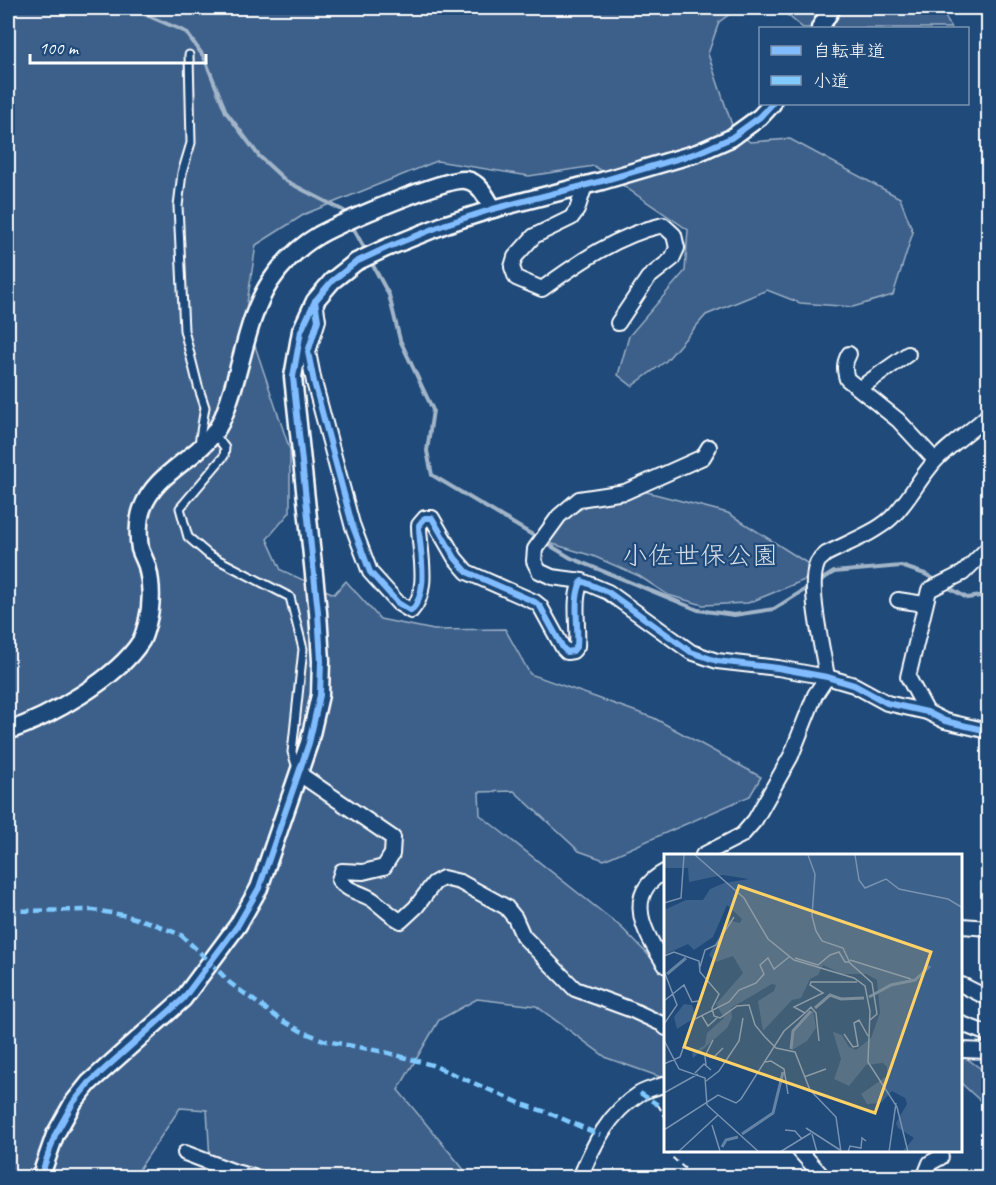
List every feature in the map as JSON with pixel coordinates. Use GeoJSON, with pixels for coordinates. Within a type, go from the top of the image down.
{"type":"FeatureCollection","features":[{"type":"Feature","properties":{"kind":"street"},"geometry":{"type":"LineString","coordinates":[[821,27],[832,8]]}},
{"type":"Feature","properties":{"kind":"street"},"geometry":{"type":"LineString","coordinates":[[40,1178],[56,1135],[73,1103],[89,1083],[183,999],[238,924],[259,888],[309,743],[320,695],[321,660],[293,377],[301,332],[315,301],[332,281],[368,256],[446,224],[493,209],[585,185],[706,149],[731,138],[760,117],[771,105]]}},
{"type":"Feature","properties":{"kind":"street"},"geometry":{"type":"LineString","coordinates":[[8,731],[61,708],[127,658],[142,640],[152,599],[147,566],[140,549],[141,511],[149,492],[176,466],[199,449],[218,427],[227,406],[255,315],[269,283],[285,263],[317,236],[449,181],[468,180],[480,188],[493,209]]}},
{"type":"Feature","properties":{"kind":"street"},"geometry":{"type":"LineString","coordinates":[[585,185],[577,210],[571,218],[534,236],[515,257],[512,267],[516,278],[542,289],[581,260],[647,229],[663,225],[674,236],[677,248],[672,258],[648,278],[618,323]]}},
{"type":"Feature","properties":{"kind":"street"},"geometry":{"type":"LineString","coordinates":[[315,301],[318,320],[308,352],[314,382],[352,524],[370,572],[385,590],[398,603],[411,611],[417,605],[421,594],[422,562],[419,525],[424,518],[432,518],[454,558],[467,572],[535,602],[540,606],[567,652],[573,651],[577,646],[579,586],[582,581]]}},
{"type":"Feature","properties":{"kind":"street"},"geometry":{"type":"LineString","coordinates":[[849,354],[844,369],[847,379],[898,420],[935,460]]}},
{"type":"Feature","properties":{"kind":"street"},"geometry":{"type":"LineString","coordinates":[[860,388],[908,354]]}},
{"type":"Feature","properties":{"kind":"street"},"geometry":{"type":"LineString","coordinates":[[705,854],[742,835],[755,820],[791,756],[815,695],[826,676],[815,608],[817,562],[826,554],[890,520],[935,460],[988,415]]}},
{"type":"Feature","properties":{"kind":"street"},"geometry":{"type":"LineString","coordinates":[[709,447],[703,457],[625,492],[579,499],[559,516],[537,547],[534,561],[540,572],[552,577],[582,581],[608,592],[692,652],[717,661],[826,676],[854,685],[887,703],[927,712],[945,721],[988,731]]}},
{"type":"Feature","properties":{"kind":"street"},"geometry":{"type":"LineString","coordinates":[[927,712],[908,677],[929,590],[963,573],[988,548]]}},
{"type":"Feature","properties":{"kind":"street"},"geometry":{"type":"LineString","coordinates":[[898,600],[924,604]]}},
{"type":"Feature","properties":{"kind":"street"},"geometry":{"type":"LineString","coordinates":[[298,773],[393,838],[392,854],[384,867],[363,872],[342,871],[339,880],[345,887],[372,899],[389,915],[401,921],[416,907],[434,883],[443,878],[460,882],[506,907],[515,918],[523,936],[575,989],[632,1010],[664,1026]]}},
{"type":"Feature","properties":{"kind":"street"},"geometry":{"type":"LineString","coordinates":[[664,872],[653,878],[645,888],[640,904],[641,921],[651,944],[664,963]]}},
{"type":"Feature","properties":{"kind":"street"},"geometry":{"type":"LineString","coordinates":[[963,926],[988,928]]}},
{"type":"Feature","properties":{"kind":"street"},"geometry":{"type":"LineString","coordinates":[[963,986],[988,998]]}},
{"type":"Feature","properties":{"kind":"street"},"geometry":{"type":"LineString","coordinates":[[963,1024],[988,1034]]}},
{"type":"Feature","properties":{"kind":"street"},"geometry":{"type":"LineString","coordinates":[[963,1050],[988,1050]]}},
{"type":"Feature","properties":{"kind":"street"},"geometry":{"type":"LineString","coordinates":[[580,1178],[600,1135],[614,1115],[640,1093],[664,1085]]}},
{"type":"Feature","properties":{"kind":"street"},"geometry":{"type":"LineString","coordinates":[[801,1152],[824,1178]]}},
{"type":"Feature","properties":{"kind":"street"},"geometry":{"type":"LineString","coordinates":[[185,1154],[259,1178]]}},
{"type":"Feature","properties":{"kind":"street"},"geometry":{"type":"LineString","coordinates":[[924,1178],[930,1163],[941,1157]]}},
{"type":"Feature","properties":{"kind":"lane"},"geometry":{"type":"LineString","coordinates":[[189,55],[191,143],[182,173],[178,206],[184,330],[205,407],[199,449]]}},
{"type":"Feature","properties":{"kind":"lane"},"geometry":{"type":"LineString","coordinates":[[213,433],[225,448],[224,456],[180,508],[188,537],[209,555],[290,597],[303,649],[292,752],[298,773]]}},
{"type":"Feature","properties":{"kind":"path"},"geometry":{"type":"LineString","coordinates":[[658,1105],[664,1115]]}},
{"type":"Feature","properties":{"kind":"path"},"geometry":{"type":"LineString","coordinates":[[667,1152],[696,1178]]}},
{"type":"Feature","properties":{"kind":"green space"},"geometry":{"type":"Polygon","coordinates":[[[8,8],[738,8],[719,22],[708,54],[733,128],[750,142],[790,139],[900,198],[913,232],[893,295],[853,307],[800,303],[767,290],[706,315],[666,361],[632,386],[618,375],[629,336],[685,271],[688,230],[594,166],[529,176],[437,161],[305,214],[256,245],[245,316],[290,450],[290,512],[267,539],[281,570],[334,594],[346,581],[380,619],[434,630],[505,629],[530,674],[654,718],[761,777],[750,796],[604,860],[579,851],[514,791],[479,792],[480,815],[621,927],[664,971],[664,1078],[607,1058],[536,1006],[477,999],[439,1020],[398,1090],[466,1172],[463,1177],[211,1177],[207,1110],[180,1108],[134,1177],[8,1177],[8,8]]]}},
{"type":"Feature","properties":{"kind":"green space"},"geometry":{"type":"Polygon","coordinates":[[[779,8],[941,8],[950,27],[802,27],[779,8]]]}},
{"type":"Feature","properties":{"kind":"green space","name":"小佐世保公園"},"geometry":{"type":"Polygon","coordinates":[[[643,491],[728,513],[807,563],[807,579],[748,603],[703,605],[668,595],[639,576],[593,556],[546,542],[564,518],[594,502],[643,491]]]}},
{"type":"Feature","properties":{"kind":"green space"},"geometry":{"type":"Polygon","coordinates":[[[963,1056],[988,1074],[988,1108],[963,1085],[963,1056]]]}},
{"type":"Feature","properties":{"kind":"waterway"},"geometry":{"type":"LineString","coordinates":[[130,8],[186,32],[204,57],[226,112],[259,156],[286,181],[344,211],[347,216]]}},
{"type":"Feature","properties":{"kind":"waterway"},"geometry":{"type":"LineString","coordinates":[[352,226],[367,253]]}},
{"type":"Feature","properties":{"kind":"waterway"},"geometry":{"type":"LineString","coordinates":[[370,260],[389,295],[400,340],[433,410],[427,451],[432,475],[571,558],[698,610],[734,615],[774,609],[809,587]]}},
{"type":"Feature","properties":{"kind":"waterway"},"geometry":{"type":"LineString","coordinates":[[818,582],[834,572],[901,566],[925,574],[939,582]]}},
{"type":"Feature","properties":{"kind":"waterway"},"geometry":{"type":"LineString","coordinates":[[946,586],[967,598],[988,595]]}},
{"type":"Feature","properties":{"kind":"marked path"},"geometry":{"type":"LineString","coordinates":[[8,911],[93,910],[152,923],[181,935],[230,983],[278,1018],[301,1031],[326,1041],[385,1052],[432,1065],[600,1135]]}},
{"type":"Feature","properties":{"kind":"marked path"},"geometry":{"type":"LineString","coordinates":[[640,1093],[658,1105]]}},
{"type":"Feature","properties":{"kind":"cycle path"},"geometry":{"type":"LineString","coordinates":[[40,1178],[55,1135],[73,1103],[89,1083],[183,999],[238,925],[259,888],[309,743],[320,695],[321,661],[318,612],[293,377],[301,331],[315,301],[332,281],[356,262],[386,248],[446,224],[493,209],[602,181],[697,153],[731,138],[760,117],[771,105]]}},
{"type":"Feature","properties":{"kind":"cycle path"},"geometry":{"type":"LineString","coordinates":[[315,301],[318,320],[308,352],[352,524],[370,572],[398,603],[411,611],[417,602],[422,581],[419,525],[425,518],[432,518],[455,558],[467,572],[535,602],[540,606],[567,652],[573,651],[577,646],[577,596],[582,581],[608,592],[691,652],[717,661],[778,668],[827,677],[854,685],[887,703],[927,712],[945,721],[988,731]]}}]}
